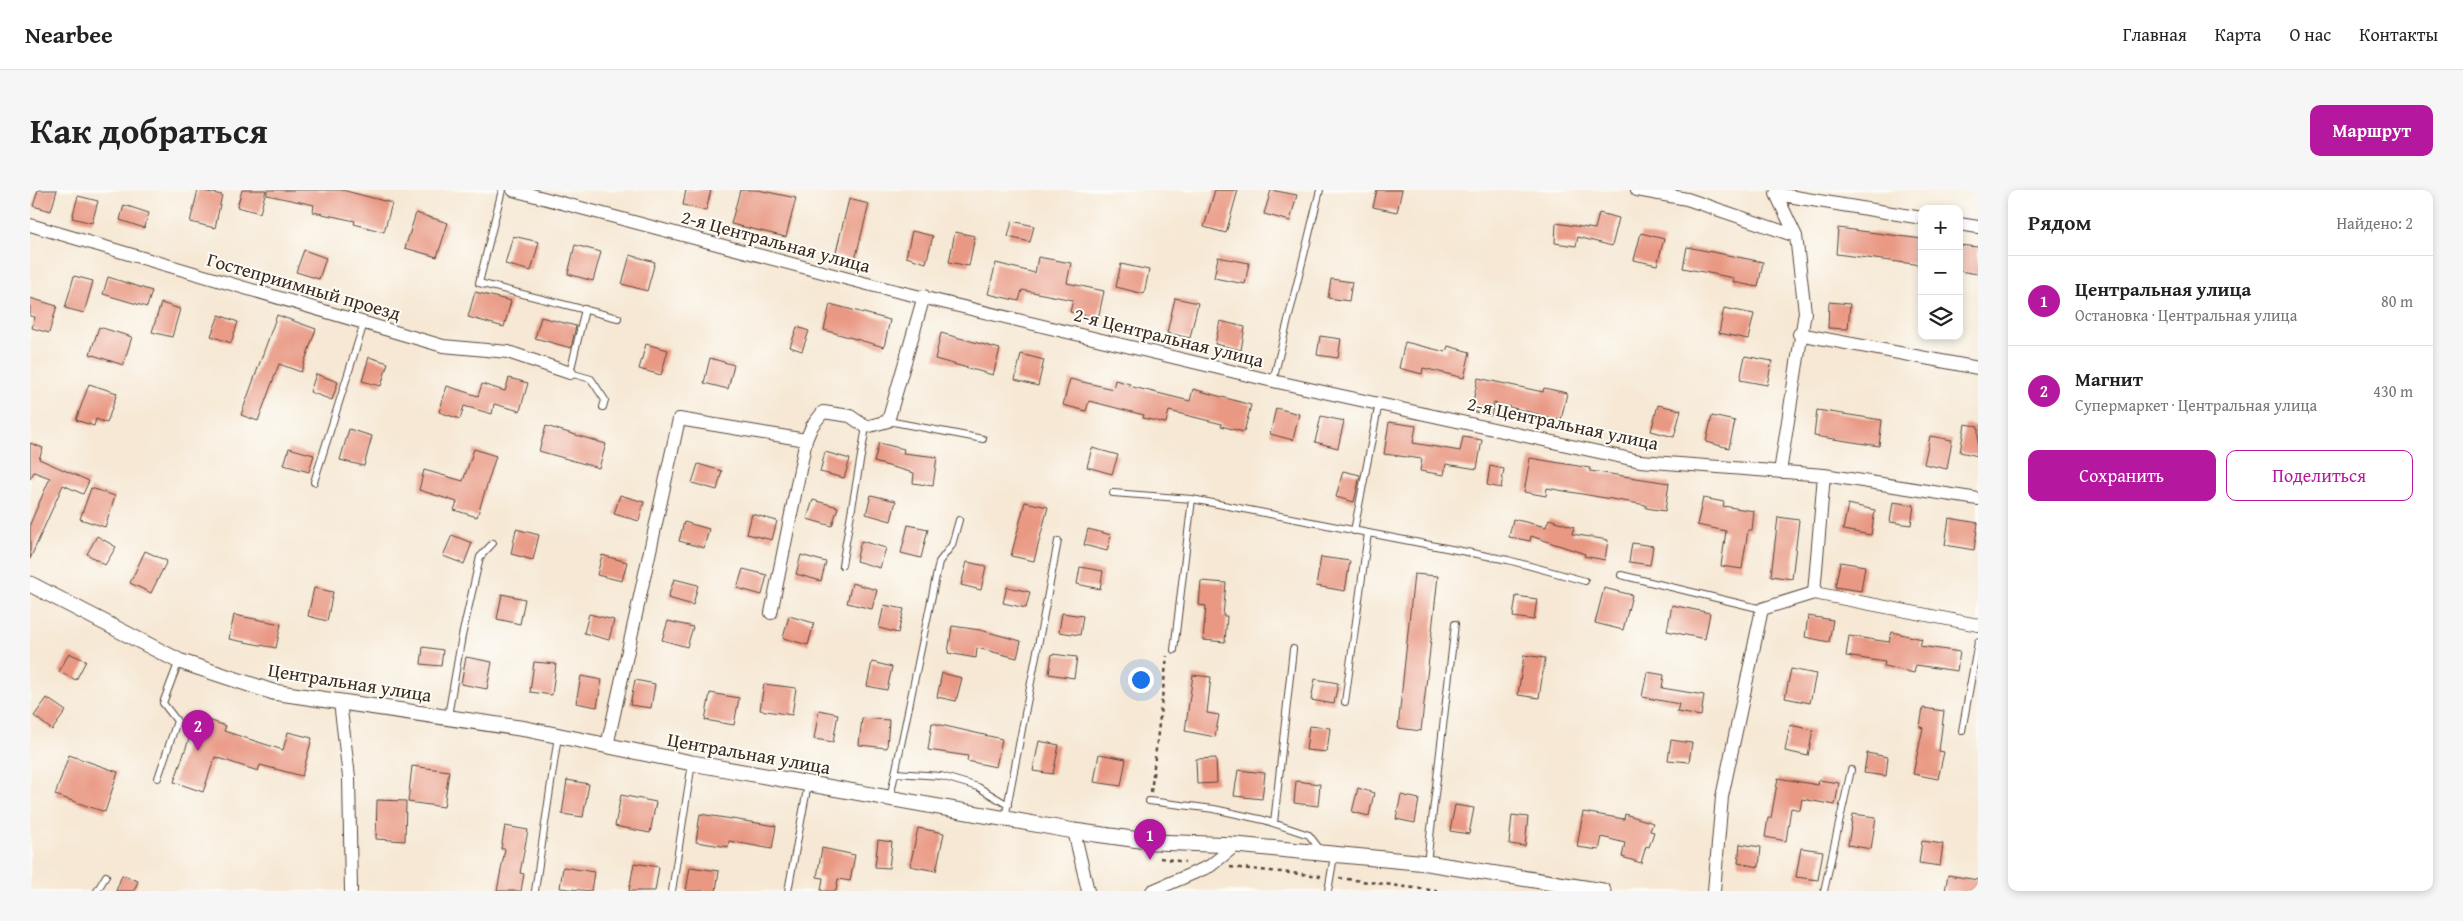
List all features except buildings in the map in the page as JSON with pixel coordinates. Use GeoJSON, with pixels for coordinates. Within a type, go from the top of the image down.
{"type":"FeatureCollection","features":[{"type":"Feature","properties":{"kind":"street","name":"2-я Центральная улица"},"geometry":{"type":"LineString","coordinates":[[513,190],[875,286],[924,296],[1272,381],[1640,461],[1824,476],[1978,499]]}},
{"type":"Feature","properties":{"kind":"street"},"geometry":{"type":"LineString","coordinates":[[1637,190],[1686,199],[1796,236]]}},
{"type":"Feature","properties":{"kind":"street"},"geometry":{"type":"LineString","coordinates":[[1777,192],[1796,236],[1804,312],[1780,472]]}},
{"type":"Feature","properties":{"kind":"street"},"geometry":{"type":"LineString","coordinates":[[1777,192],[1918,217]]}},
{"type":"Feature","properties":{"kind":"street","name":"Гостеприимный проезд"},"geometry":{"type":"LineString","coordinates":[[30,225],[443,346],[508,352],[570,373]]}},
{"type":"Feature","properties":{"kind":"street"},"geometry":{"type":"LineString","coordinates":[[1963,225],[1978,227]]}},
{"type":"Feature","properties":{"kind":"street"},"geometry":{"type":"LineString","coordinates":[[771,613],[806,440],[812,426],[824,412],[850,416],[866,427],[888,421],[924,296]]}},
{"type":"Feature","properties":{"kind":"street"},"geometry":{"type":"LineString","coordinates":[[1800,334],[1978,368]]}},
{"type":"Feature","properties":{"kind":"street"},"geometry":{"type":"LineString","coordinates":[[607,746],[679,419],[806,440]]}},
{"type":"Feature","properties":{"kind":"street"},"geometry":{"type":"LineString","coordinates":[[1814,593],[1824,476]]}},
{"type":"Feature","properties":{"kind":"street","name":"Центральная улица"},"geometry":{"type":"LineString","coordinates":[[30,584],[178,661],[273,692],[558,736],[692,763],[890,799],[1006,812],[1074,830],[1154,842],[1236,845],[1427,863],[1603,891]]}},
{"type":"Feature","properties":{"kind":"street"},"geometry":{"type":"LineString","coordinates":[[1714,891],[1722,797],[1762,609],[1814,593],[1978,625]]}},
{"type":"Feature","properties":{"kind":"street"},"geometry":{"type":"LineString","coordinates":[[340,702],[349,777],[351,891]]}},
{"type":"Feature","properties":{"kind":"street"},"geometry":{"type":"LineString","coordinates":[[1074,830],[1088,891]]}},
{"type":"Feature","properties":{"kind":"street"},"geometry":{"type":"LineString","coordinates":[[1152,891],[1210,866],[1236,845]]}},
{"type":"Feature","properties":{"kind":"lane"},"geometry":{"type":"LineString","coordinates":[[502,190],[479,283],[618,318]]}},
{"type":"Feature","properties":{"kind":"lane"},"geometry":{"type":"LineString","coordinates":[[1272,381],[1320,190]]}},
{"type":"Feature","properties":{"kind":"lane"},"geometry":{"type":"LineString","coordinates":[[585,309],[570,373],[591,379],[604,400],[603,407]]}},
{"type":"Feature","properties":{"kind":"lane"},"geometry":{"type":"LineString","coordinates":[[314,482],[364,323]]}},
{"type":"Feature","properties":{"kind":"lane"},"geometry":{"type":"LineString","coordinates":[[1354,531],[1378,404]]}},
{"type":"Feature","properties":{"kind":"lane"},"geometry":{"type":"LineString","coordinates":[[888,421],[983,440]]}},
{"type":"Feature","properties":{"kind":"lane"},"geometry":{"type":"LineString","coordinates":[[842,565],[866,427]]}},
{"type":"Feature","properties":{"kind":"lane"},"geometry":{"type":"LineString","coordinates":[[1113,493],[1192,499],[1508,560],[1585,582]]}},
{"type":"Feature","properties":{"kind":"lane"},"geometry":{"type":"LineString","coordinates":[[1174,650],[1192,499]]}},
{"type":"Feature","properties":{"kind":"lane"},"geometry":{"type":"LineString","coordinates":[[890,799],[939,562],[952,545],[959,520]]}},
{"type":"Feature","properties":{"kind":"lane"},"geometry":{"type":"LineString","coordinates":[[1345,702],[1368,533]]}},
{"type":"Feature","properties":{"kind":"lane"},"geometry":{"type":"LineString","coordinates":[[1006,812],[1058,541]]}},
{"type":"Feature","properties":{"kind":"lane"},"geometry":{"type":"LineString","coordinates":[[448,718],[462,636],[480,557],[493,543]]}},
{"type":"Feature","properties":{"kind":"lane"},"geometry":{"type":"LineString","coordinates":[[1621,575],[1762,609]]}},
{"type":"Feature","properties":{"kind":"lane"},"geometry":{"type":"LineString","coordinates":[[1427,863],[1455,624]]}},
{"type":"Feature","properties":{"kind":"lane"},"geometry":{"type":"LineString","coordinates":[[1962,731],[1978,642]]}},
{"type":"Feature","properties":{"kind":"lane"},"geometry":{"type":"LineString","coordinates":[[1274,824],[1293,649]]}},
{"type":"Feature","properties":{"kind":"lane"},"geometry":{"type":"LineString","coordinates":[[158,778],[177,721],[163,703],[178,661]]}},
{"type":"Feature","properties":{"kind":"lane"},"geometry":{"type":"LineString","coordinates":[[536,891],[558,736]]}},
{"type":"Feature","properties":{"kind":"lane"},"geometry":{"type":"LineString","coordinates":[[672,891],[692,763]]}},
{"type":"Feature","properties":{"kind":"lane"},"geometry":{"type":"LineString","coordinates":[[1824,891],[1851,770]]}},
{"type":"Feature","properties":{"kind":"lane"},"geometry":{"type":"LineString","coordinates":[[895,773],[941,776],[978,787],[1006,812]]}},
{"type":"Feature","properties":{"kind":"lane"},"geometry":{"type":"LineString","coordinates":[[788,891],[808,784]]}},
{"type":"Feature","properties":{"kind":"lane"},"geometry":{"type":"LineString","coordinates":[[1150,801],[1214,809],[1309,835],[1329,855],[1330,877],[1328,891]]}},
{"type":"Feature","properties":{"kind":"lane"},"geometry":{"type":"LineString","coordinates":[[98,891],[106,876]]}},
{"type":"Feature","properties":{"kind":"path"},"geometry":{"type":"LineString","coordinates":[[1150,801],[1166,657],[1174,650]]}},
{"type":"Feature","properties":{"kind":"path"},"geometry":{"type":"LineString","coordinates":[[1153,857],[1187,862]]}},
{"type":"Feature","properties":{"kind":"path"},"geometry":{"type":"LineString","coordinates":[[1210,866],[1330,877],[1437,891]]}},
{"type":"Feature","properties":{"kind":"place","name":"Магнит"},"geometry":{"type":"Point","coordinates":[198,751]}},
{"type":"Feature","properties":{"kind":"place","name":"Центральная улица"},"geometry":{"type":"Point","coordinates":[1150,860]}}]}
